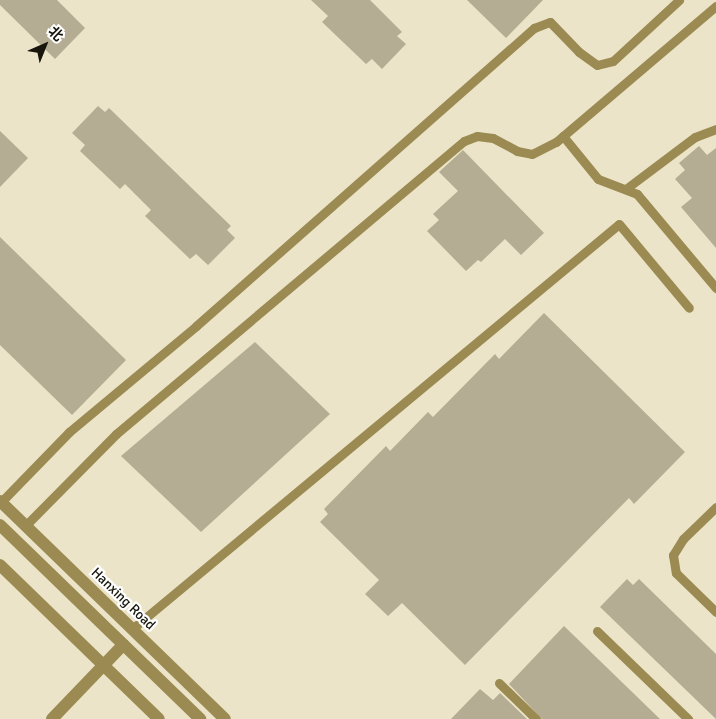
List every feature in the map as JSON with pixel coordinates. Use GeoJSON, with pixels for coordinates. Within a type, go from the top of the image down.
{"type":"FeatureCollection","features":[{"type":"Feature","properties":{"kind":"street","name":"Hanxing Road"},"geometry":{"type":"LineString","coordinates":[[1,501],[225,719]]}},
{"type":"Feature","properties":{"kind":"street"},"geometry":{"type":"LineString","coordinates":[[0,525],[200,719]]}},
{"type":"Feature","properties":{"kind":"street"},"geometry":{"type":"LineString","coordinates":[[0,565],[159,719]]}},
{"type":"Feature","properties":{"kind":"street"},"geometry":{"type":"LineString","coordinates":[[52,719],[123,645]]}},
{"type":"Feature","properties":{"kind":"lane"},"geometry":{"type":"LineString","coordinates":[[1,501],[70,432],[196,326],[534,28],[550,22],[579,52],[596,65],[613,60],[680,0]]}},
{"type":"Feature","properties":{"kind":"lane"},"geometry":{"type":"LineString","coordinates":[[26,525],[116,434],[464,141],[477,136],[493,138],[517,151],[532,154],[562,136],[716,6]]}},
{"type":"Feature","properties":{"kind":"lane"},"geometry":{"type":"LineString","coordinates":[[628,188],[695,137],[716,129]]}},
{"type":"Feature","properties":{"kind":"lane"},"geometry":{"type":"LineString","coordinates":[[562,136],[598,179],[611,186],[628,188],[637,194],[716,288]]}},
{"type":"Feature","properties":{"kind":"lane"},"geometry":{"type":"LineString","coordinates":[[132,629],[619,224],[689,308]]}},
{"type":"Feature","properties":{"kind":"lane"},"geometry":{"type":"LineString","coordinates":[[716,507],[683,539],[673,555],[676,573],[716,612]]}},
{"type":"Feature","properties":{"kind":"lane"},"geometry":{"type":"LineString","coordinates":[[597,631],[688,719]]}},
{"type":"Feature","properties":{"kind":"lane"},"geometry":{"type":"LineString","coordinates":[[499,683],[536,719]]}},
{"type":"Feature","properties":{"kind":"building"},"geometry":{"type":"Polygon","coordinates":[[[0,0],[57,0],[85,28],[55,59],[0,5],[0,0]]]}},
{"type":"Feature","properties":{"kind":"building"},"geometry":{"type":"Polygon","coordinates":[[[311,0],[370,0],[402,32],[397,36],[406,44],[382,69],[372,59],[366,64],[322,22],[328,16],[311,0]]]}},
{"type":"Feature","properties":{"kind":"building"},"geometry":{"type":"Polygon","coordinates":[[[467,0],[543,0],[506,38],[467,0]]]}},
{"type":"Feature","properties":{"kind":"building"},"geometry":{"type":"Polygon","coordinates":[[[98,106],[105,112],[109,108],[231,226],[227,230],[235,238],[208,265],[196,254],[190,259],[145,216],[151,210],[125,184],[120,189],[80,151],[85,145],[72,133],[98,106]]]}},
{"type":"Feature","properties":{"kind":"building"},"geometry":{"type":"Polygon","coordinates":[[[0,131],[28,158],[0,187],[0,131]]]}},
{"type":"Feature","properties":{"kind":"building"},"geometry":{"type":"Polygon","coordinates":[[[699,146],[707,155],[716,148],[716,248],[681,207],[692,198],[675,179],[685,170],[679,163],[699,146]]]}},
{"type":"Feature","properties":{"kind":"building"},"geometry":{"type":"Polygon","coordinates":[[[463,150],[544,233],[521,255],[505,239],[481,262],[478,260],[466,271],[427,231],[439,220],[433,214],[458,191],[439,172],[463,150]]]}},
{"type":"Feature","properties":{"kind":"building"},"geometry":{"type":"Polygon","coordinates":[[[0,237],[126,360],[72,415],[0,345],[0,237]]]}},
{"type":"Feature","properties":{"kind":"building"},"geometry":{"type":"Polygon","coordinates":[[[544,313],[685,452],[634,504],[629,498],[465,665],[402,603],[388,616],[365,594],[379,580],[320,522],[328,514],[324,509],[386,446],[390,451],[428,412],[433,417],[495,354],[499,359],[544,313]]]}},
{"type":"Feature","properties":{"kind":"building"},"geometry":{"type":"Polygon","coordinates":[[[255,342],[330,414],[201,532],[121,456],[255,342]]]}},
{"type":"Feature","properties":{"kind":"building"},"geometry":{"type":"Polygon","coordinates":[[[627,579],[633,585],[639,579],[716,654],[716,719],[600,607],[627,579]]]}},
{"type":"Feature","properties":{"kind":"building"},"geometry":{"type":"Polygon","coordinates":[[[564,626],[660,719],[542,719],[509,684],[564,626]]]}},
{"type":"Feature","properties":{"kind":"building"},"geometry":{"type":"Polygon","coordinates":[[[480,689],[493,700],[500,693],[527,719],[451,719],[480,689]]]}}]}
